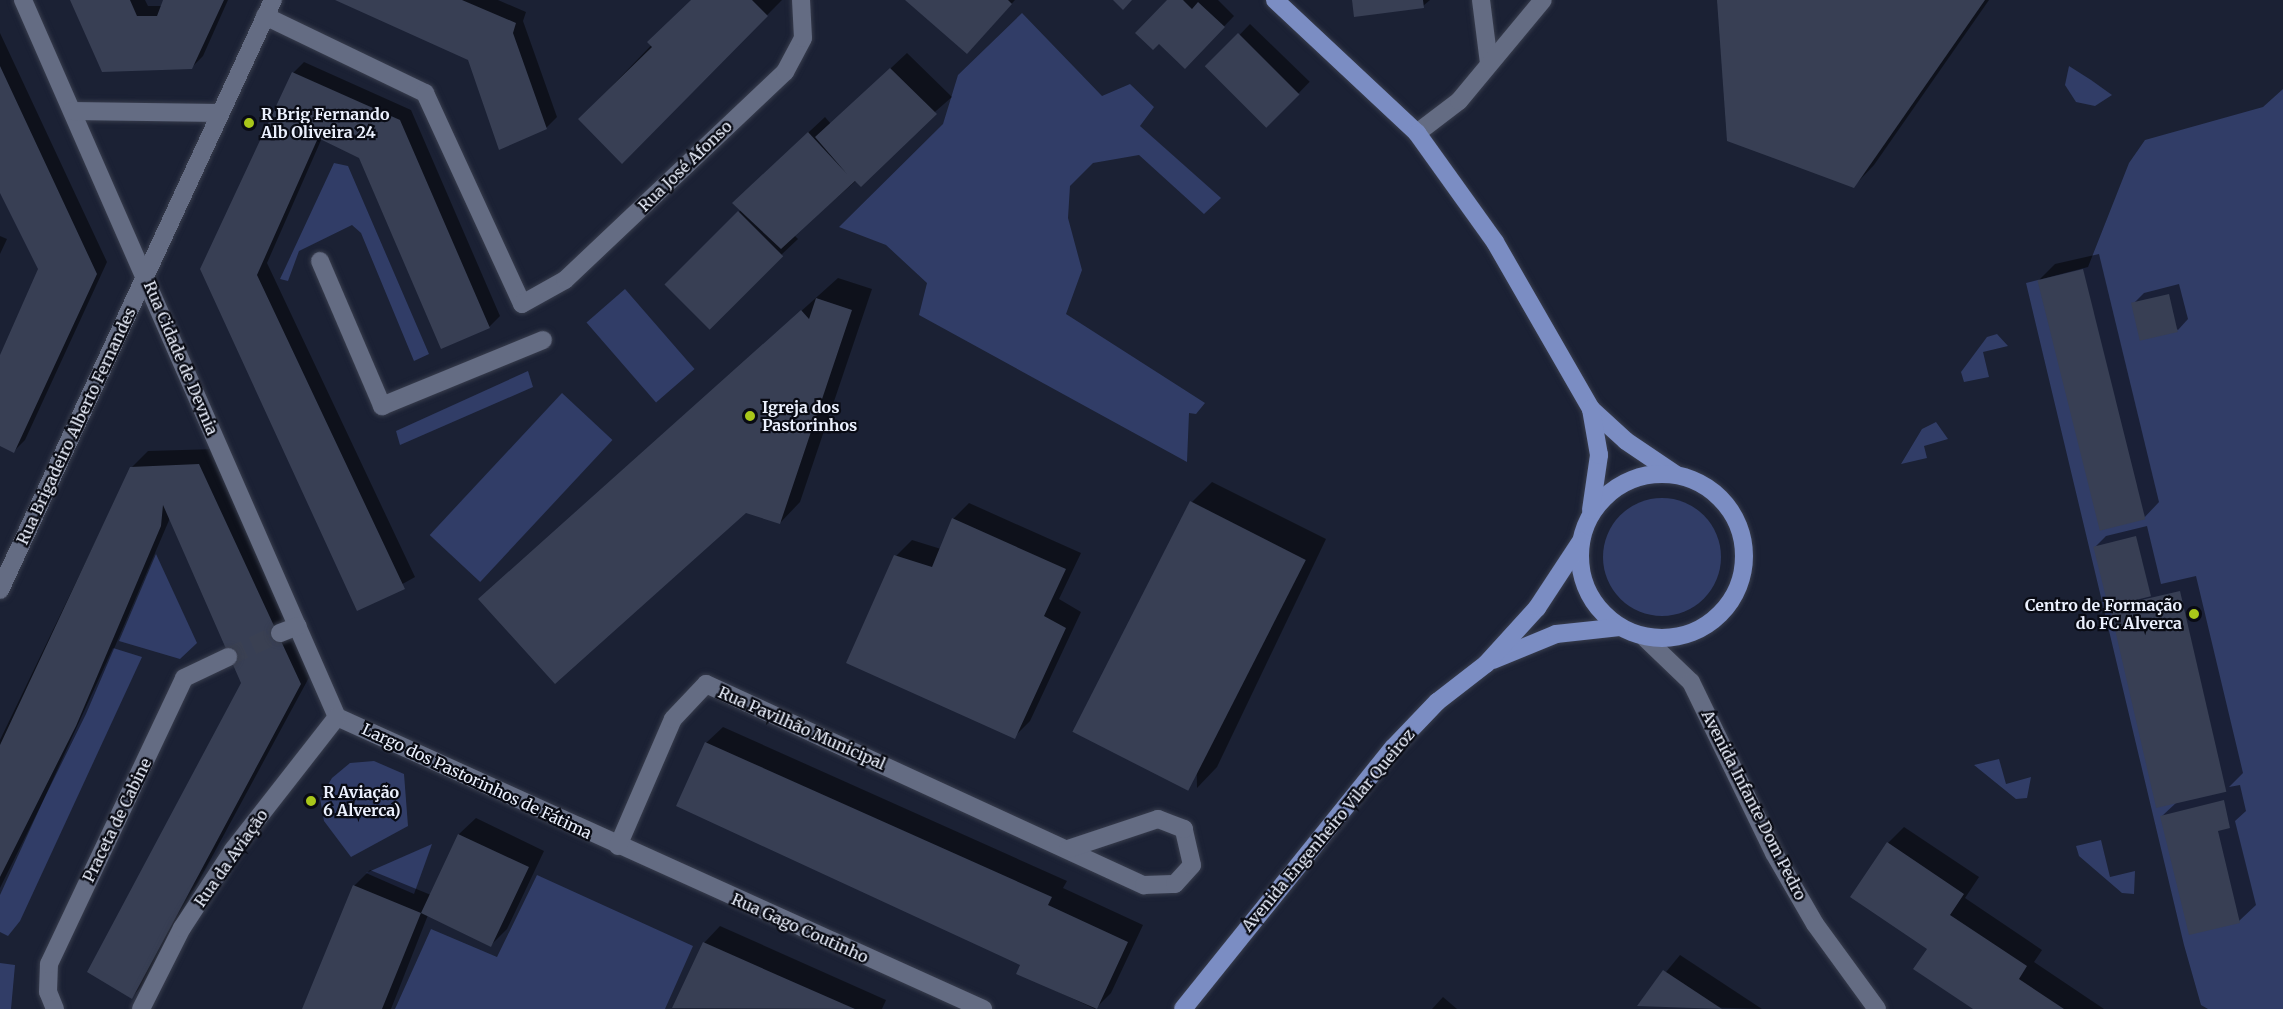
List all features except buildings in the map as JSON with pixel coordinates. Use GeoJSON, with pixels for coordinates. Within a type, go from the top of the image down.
{"type":"FeatureCollection","features":[{"type":"Feature","properties":{"kind":"main road"},"geometry":{"type":"LineString","coordinates":[[1275,0],[1417,133],[1495,242],[1591,409],[1626,441],[1676,474],[1720,497],[1735,516],[1745,562],[1729,606],[1712,623],[1691,634],[1644,637],[1620,627],[1586,590],[1581,541],[1589,516],[1599,464],[1591,409]]}},
{"type":"Feature","properties":{"kind":"main road"},"geometry":{"type":"LineString","coordinates":[[1589,516],[1626,482],[1676,474]]}},
{"type":"Feature","properties":{"kind":"main road","name":"Avenida Engenheiro Vilar Queiroz"},"geometry":{"type":"LineString","coordinates":[[1183,1009],[1393,748],[1437,702],[1486,664],[1544,599],[1581,541]]}},
{"type":"Feature","properties":{"kind":"main road","name":"Avenida Engenheiro Vilar Queiroz"},"geometry":{"type":"LineString","coordinates":[[1486,664],[1556,634],[1620,627]]}},
{"type":"Feature","properties":{"kind":"street","name":"Rua Cidade de Devnia"},"geometry":{"type":"LineString","coordinates":[[23,0],[337,717]]}},
{"type":"Feature","properties":{"kind":"street","name":"Rua José Afonso"},"geometry":{"type":"LineString","coordinates":[[269,8],[425,93],[522,304],[565,280],[785,72],[803,38],[801,0]]}},
{"type":"Feature","properties":{"kind":"street"},"geometry":{"type":"LineString","coordinates":[[1481,0],[1489,63]]}},
{"type":"Feature","properties":{"kind":"street"},"geometry":{"type":"LineString","coordinates":[[1417,133],[1459,102],[1543,0]]}},
{"type":"Feature","properties":{"kind":"street","name":"Rua Brigadeiro Alberto Fernandes"},"geometry":{"type":"LineString","coordinates":[[0,590],[269,8]]}},
{"type":"Feature","properties":{"kind":"street"},"geometry":{"type":"LineString","coordinates":[[72,111],[220,113]]}},
{"type":"Feature","properties":{"kind":"street"},"geometry":{"type":"LineString","coordinates":[[320,261],[382,406],[543,340]]}},
{"type":"Feature","properties":{"kind":"street"},"geometry":{"type":"LineString","coordinates":[[280,633],[298,626]]}},
{"type":"Feature","properties":{"kind":"street","name":"Avenida Infante Dom Pedro"},"geometry":{"type":"LineString","coordinates":[[1644,637],[1690,682],[1780,864],[1876,1009]]}},
{"type":"Feature","properties":{"kind":"street","name":"Praceta de Cabine"},"geometry":{"type":"LineString","coordinates":[[55,1009],[46,977],[49,964],[184,678],[228,657]]}},
{"type":"Feature","properties":{"kind":"street","name":"Rua Pavilhão Municipal"},"geometry":{"type":"LineString","coordinates":[[618,846],[673,719],[706,684],[1068,849],[1155,886],[1175,884],[1192,865],[1184,830],[1158,819],[1068,849]]}},
{"type":"Feature","properties":{"kind":"street","name":"Largo dos Pastorinhos de Fátima"},"geometry":{"type":"LineString","coordinates":[[337,717],[618,846]]}},
{"type":"Feature","properties":{"kind":"street","name":"Rua da Aviação"},"geometry":{"type":"LineString","coordinates":[[141,1009],[182,928],[233,850],[337,717]]}},
{"type":"Feature","properties":{"kind":"street","name":"Rua Gago Coutinho"},"geometry":{"type":"LineString","coordinates":[[618,846],[983,1009]]}},
{"type":"Feature","properties":{"kind":"shaded area"},"geometry":{"type":"Polygon","coordinates":[[[1022,13],[1102,96],[1130,84],[1154,107],[1140,126],[1221,198],[1204,214],[1139,155],[1093,163],[1070,186],[1068,218],[1082,270],[1066,314],[1205,403],[1196,414],[1189,413],[1187,462],[919,315],[927,283],[886,245],[839,227],[943,124],[958,75],[1022,13]]]}},
{"type":"Feature","properties":{"kind":"shaded area"},"geometry":{"type":"Polygon","coordinates":[[[2069,66],[2112,95],[2095,106],[2076,102],[2065,85],[2069,66]]]}},
{"type":"Feature","properties":{"kind":"shaded area","name":"Centro de Formação do FC Alverca"},"geometry":{"type":"Polygon","coordinates":[[[2283,89],[2283,1009],[2208,1009],[2201,1005],[2184,945],[2026,283],[2088,267],[2129,163],[2145,140],[2263,107],[2283,89]]]}},
{"type":"Feature","properties":{"kind":"shaded area"},"geometry":{"type":"Polygon","coordinates":[[[334,163],[348,166],[429,354],[414,361],[361,233],[352,225],[299,251],[288,281],[280,279],[334,163]]]}},
{"type":"Feature","properties":{"kind":"shaded area"},"geometry":{"type":"Polygon","coordinates":[[[625,289],[695,369],[656,402],[587,322],[625,289]]]}},
{"type":"Feature","properties":{"kind":"shaded area"},"geometry":{"type":"Polygon","coordinates":[[[1997,334],[2008,346],[1983,352],[1989,377],[1964,382],[1961,372],[1987,337],[1997,334]]]}},
{"type":"Feature","properties":{"kind":"shaded area"},"geometry":{"type":"Polygon","coordinates":[[[528,371],[533,387],[400,445],[396,431],[528,371]]]}},
{"type":"Feature","properties":{"kind":"shaded area"},"geometry":{"type":"Polygon","coordinates":[[[562,393],[612,440],[480,582],[430,535],[562,393]]]}},
{"type":"Feature","properties":{"kind":"shaded area"},"geometry":{"type":"Polygon","coordinates":[[[1936,422],[1948,439],[1924,446],[1927,458],[1901,464],[1922,429],[1936,422]]]}},
{"type":"Feature","properties":{"kind":"shaded area"},"geometry":{"type":"Polygon","coordinates":[[[1662,498],[1685,502],[1704,515],[1717,534],[1721,557],[1717,580],[1704,599],[1685,612],[1662,616],[1639,612],[1620,599],[1607,580],[1603,557],[1607,534],[1620,515],[1639,502],[1662,498]]]}},
{"type":"Feature","properties":{"kind":"shaded area"},"geometry":{"type":"Polygon","coordinates":[[[156,554],[197,643],[180,659],[119,641],[156,554]]]}},
{"type":"Feature","properties":{"kind":"shaded area"},"geometry":{"type":"Polygon","coordinates":[[[113,648],[142,657],[20,921],[8,936],[0,932],[0,895],[113,648]]]}},
{"type":"Feature","properties":{"kind":"shaded area"},"geometry":{"type":"Polygon","coordinates":[[[1999,759],[2006,784],[2031,777],[2027,798],[2016,799],[1974,765],[1999,759]]]}},
{"type":"Feature","properties":{"kind":"shaded area"},"geometry":{"type":"Polygon","coordinates":[[[374,761],[404,774],[408,826],[351,857],[324,821],[320,798],[332,778],[350,763],[374,761]]]}},
{"type":"Feature","properties":{"kind":"shaded area"},"geometry":{"type":"Polygon","coordinates":[[[2101,840],[2110,877],[2135,871],[2134,894],[2122,893],[2079,856],[2076,846],[2101,840]]]}},
{"type":"Feature","properties":{"kind":"shaded area"},"geometry":{"type":"Polygon","coordinates":[[[432,844],[414,894],[366,873],[432,844]]]}},
{"type":"Feature","properties":{"kind":"shaded area"},"geometry":{"type":"Polygon","coordinates":[[[537,875],[693,946],[665,1009],[395,1009],[431,929],[497,957],[537,875]]]}},
{"type":"Feature","properties":{"kind":"shaded area"},"geometry":{"type":"Polygon","coordinates":[[[0,963],[15,965],[11,1009],[0,1009],[0,963]]]}},
{"type":"Feature","properties":{"kind":"tunnel"},"geometry":{"type":"LineString","coordinates":[[228,657],[280,633]]}},
{"type":"Feature","properties":{"kind":"place","name":"R Brig Fernando Alb Oliveira 24"},"geometry":{"type":"Point","coordinates":[249,123]}},
{"type":"Feature","properties":{"kind":"place","name":"Igreja dos Pastorinhos"},"geometry":{"type":"Point","coordinates":[750,416]}},
{"type":"Feature","properties":{"kind":"place","name":"Centro de Formação do FC Alverca"},"geometry":{"type":"Point","coordinates":[2194,614]}},
{"type":"Feature","properties":{"kind":"place","name":"R Aviação 6 Alverca)"},"geometry":{"type":"Point","coordinates":[311,801]}}]}
